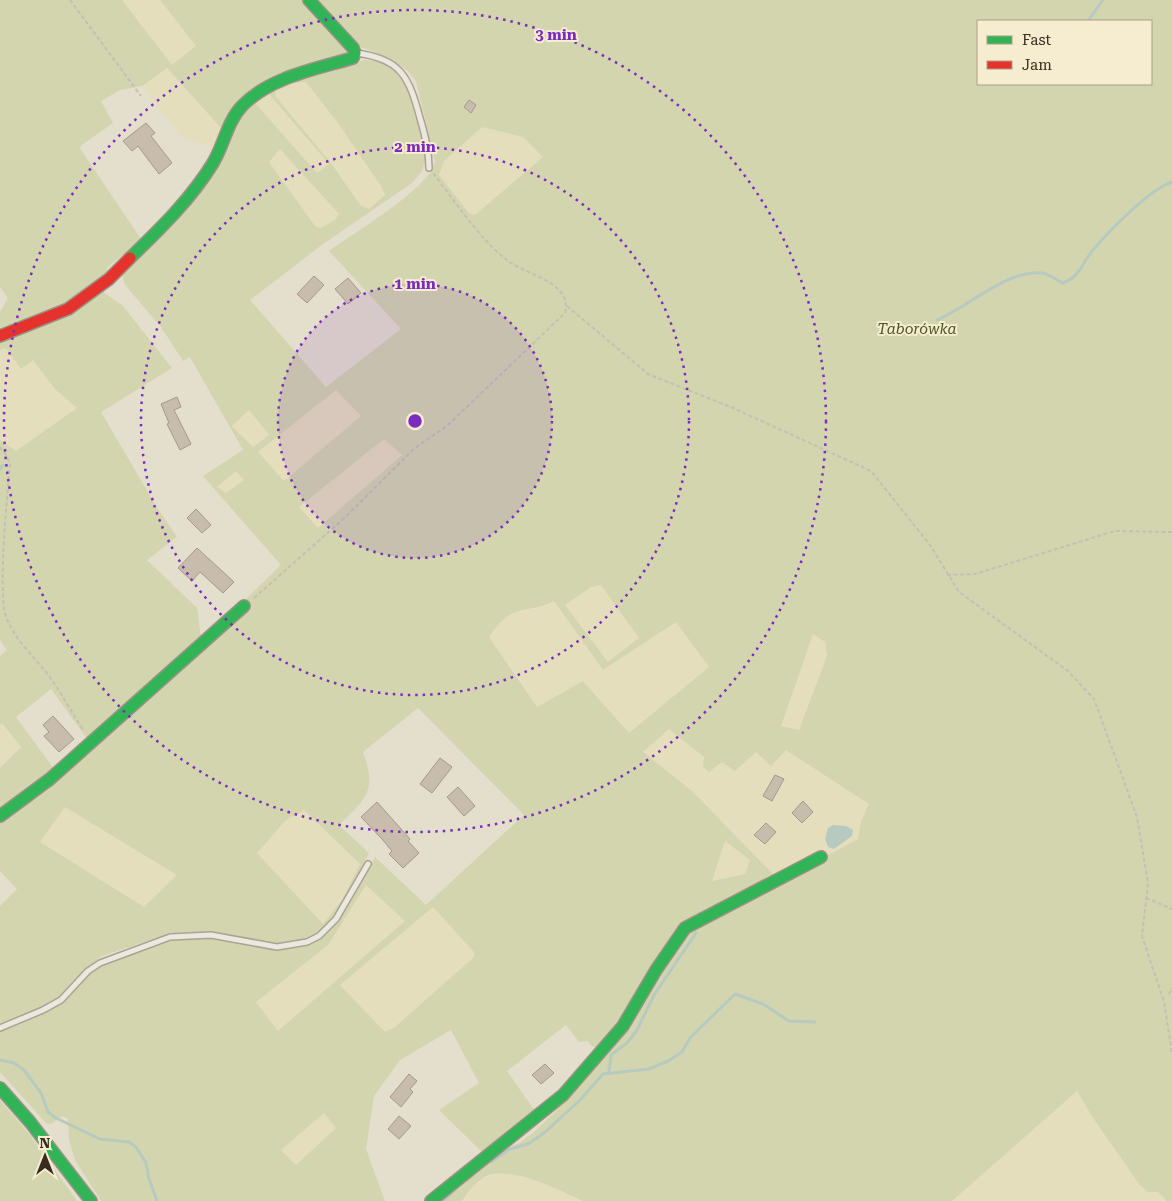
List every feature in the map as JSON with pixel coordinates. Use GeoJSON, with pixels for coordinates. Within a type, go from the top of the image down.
{"type":"FeatureCollection","features":[{"type":"Feature","properties":{"kind":"street"},"geometry":{"type":"LineString","coordinates":[[0,336],[68,309],[108,279],[168,221],[186,200],[213,163],[232,120],[242,106],[253,97],[279,81],[348,61],[355,53],[353,48],[309,0]]}},
{"type":"Feature","properties":{"kind":"street"},"geometry":{"type":"LineString","coordinates":[[0,816],[50,779],[244,606]]}},
{"type":"Feature","properties":{"kind":"street"},"geometry":{"type":"LineString","coordinates":[[430,1201],[532,1122],[588,1068],[623,1026],[656,970],[685,928],[821,857]]}},
{"type":"Feature","properties":{"kind":"street"},"geometry":{"type":"LineString","coordinates":[[0,1088],[36,1129],[91,1201]]}},
{"type":"Feature","properties":{"kind":"lane"},"geometry":{"type":"LineString","coordinates":[[355,53],[382,58],[391,62],[405,75],[411,85],[428,147],[429,168]]}},
{"type":"Feature","properties":{"kind":"lane"},"geometry":{"type":"LineString","coordinates":[[0,1028],[43,1010],[60,1000],[88,971],[100,963],[170,937],[211,935],[277,947],[307,942],[319,936],[336,919],[368,864]]}},
{"type":"Feature","properties":{"kind":"path"},"geometry":{"type":"LineString","coordinates":[[70,0],[141,96]]}},
{"type":"Feature","properties":{"kind":"path"},"geometry":{"type":"LineString","coordinates":[[244,606],[340,522],[416,448],[448,424],[565,313],[567,306],[564,295],[555,286],[511,262],[494,249],[429,168]]}},
{"type":"Feature","properties":{"kind":"path"},"geometry":{"type":"LineString","coordinates":[[567,306],[648,374],[733,408],[871,471],[930,545],[959,592],[1068,671],[1094,699],[1137,817],[1148,883],[1142,936],[1164,1002],[1172,1053]]}},
{"type":"Feature","properties":{"kind":"path"},"geometry":{"type":"LineString","coordinates":[[0,448],[8,456],[10,466],[0,569],[4,612],[13,633],[50,677],[92,742]]}},
{"type":"Feature","properties":{"kind":"path"},"geometry":{"type":"LineString","coordinates":[[948,575],[975,574],[1115,531],[1172,532]]}},
{"type":"Feature","properties":{"kind":"path"},"geometry":{"type":"LineString","coordinates":[[1146,898],[1172,910]]}},
{"type":"Feature","properties":{"kind":"path"},"geometry":{"type":"LineString","coordinates":[[1169,994],[1172,989]]}},
{"type":"Feature","properties":{"kind":"shaded area"},"geometry":{"type":"Polygon","coordinates":[[[122,0],[160,0],[196,46],[172,65],[122,0]]]}},
{"type":"Feature","properties":{"kind":"shaded area"},"geometry":{"type":"Polygon","coordinates":[[[167,68],[221,128],[213,147],[182,138],[142,86],[167,68]]]}},
{"type":"Feature","properties":{"kind":"shaded area"},"geometry":{"type":"Polygon","coordinates":[[[306,82],[338,123],[381,186],[385,195],[369,209],[361,206],[331,163],[275,96],[276,91],[295,83],[306,82]]]}},
{"type":"Feature","properties":{"kind":"shaded area"},"geometry":{"type":"Polygon","coordinates":[[[269,94],[330,164],[318,174],[255,103],[269,94]]]}},
{"type":"Feature","properties":{"kind":"shaded area"},"geometry":{"type":"Polygon","coordinates":[[[482,127],[523,137],[543,157],[475,215],[469,213],[439,175],[444,161],[482,127]]]}},
{"type":"Feature","properties":{"kind":"shaded area"},"geometry":{"type":"Polygon","coordinates":[[[280,149],[339,214],[335,220],[321,228],[315,226],[269,162],[280,149]]]}},
{"type":"Feature","properties":{"kind":"shaded area"},"geometry":{"type":"Polygon","coordinates":[[[6,347],[33,360],[55,389],[77,408],[16,451],[0,440],[0,350],[6,347]]]}},
{"type":"Feature","properties":{"kind":"shaded area"},"geometry":{"type":"Polygon","coordinates":[[[336,389],[361,416],[284,481],[258,452],[336,389]]]}},
{"type":"Feature","properties":{"kind":"shaded area"},"geometry":{"type":"Polygon","coordinates":[[[249,410],[270,435],[253,447],[232,425],[249,410]]]}},
{"type":"Feature","properties":{"kind":"shaded area"},"geometry":{"type":"Polygon","coordinates":[[[384,438],[403,454],[319,528],[299,507],[384,438]]]}},
{"type":"Feature","properties":{"kind":"shaded area"},"geometry":{"type":"Polygon","coordinates":[[[236,471],[244,480],[226,493],[217,487],[236,471]]]}},
{"type":"Feature","properties":{"kind":"shaded area"},"geometry":{"type":"Polygon","coordinates":[[[602,585],[639,638],[608,662],[565,605],[591,587],[602,585]]]}},
{"type":"Feature","properties":{"kind":"shaded area"},"geometry":{"type":"Polygon","coordinates":[[[554,601],[603,669],[676,622],[709,667],[629,733],[583,681],[537,708],[489,637],[501,621],[515,612],[543,607],[554,601]]]}},
{"type":"Feature","properties":{"kind":"shaded area"},"geometry":{"type":"Polygon","coordinates":[[[813,634],[825,642],[827,656],[799,730],[780,725],[813,634]]]}},
{"type":"Feature","properties":{"kind":"shaded area"},"geometry":{"type":"Polygon","coordinates":[[[2,723],[21,747],[0,768],[0,725],[2,723]]]}},
{"type":"Feature","properties":{"kind":"shaded area"},"geometry":{"type":"Polygon","coordinates":[[[669,729],[704,757],[722,762],[735,770],[756,752],[785,749],[869,804],[861,821],[858,839],[780,881],[723,821],[642,752],[669,729]]]}},
{"type":"Feature","properties":{"kind":"shaded area"},"geometry":{"type":"Polygon","coordinates":[[[64,806],[178,875],[144,907],[39,842],[64,806]]]}},
{"type":"Feature","properties":{"kind":"shaded area"},"geometry":{"type":"Polygon","coordinates":[[[303,810],[360,864],[342,900],[323,924],[256,853],[286,820],[303,810]]]}},
{"type":"Feature","properties":{"kind":"shaded area"},"geometry":{"type":"Polygon","coordinates":[[[833,825],[846,826],[853,830],[852,836],[834,849],[828,847],[825,839],[828,828],[833,825]]]}},
{"type":"Feature","properties":{"kind":"shaded area"},"geometry":{"type":"Polygon","coordinates":[[[725,841],[750,860],[746,874],[711,881],[725,841]]]}},
{"type":"Feature","properties":{"kind":"shaded area"},"geometry":{"type":"Polygon","coordinates":[[[366,885],[405,921],[278,1031],[256,1002],[328,945],[366,885]]]}},
{"type":"Feature","properties":{"kind":"shaded area"},"geometry":{"type":"Polygon","coordinates":[[[433,907],[474,952],[474,957],[395,1027],[385,1032],[340,985],[433,907]]]}},
{"type":"Feature","properties":{"kind":"shaded area"},"geometry":{"type":"Polygon","coordinates":[[[1077,1091],[1113,1145],[1167,1201],[952,1201],[1077,1091]]]}},
{"type":"Feature","properties":{"kind":"shaded area"},"geometry":{"type":"Polygon","coordinates":[[[324,1112],[336,1128],[296,1165],[281,1151],[324,1112]]]}},
{"type":"Feature","properties":{"kind":"shaded area"},"geometry":{"type":"Polygon","coordinates":[[[506,1172],[547,1185],[583,1201],[462,1201],[481,1178],[506,1172]]]}},
{"type":"Feature","properties":{"kind":"green space"},"geometry":{"type":"Polygon","coordinates":[[[0,0],[122,0],[172,65],[196,46],[160,0],[305,0],[348,51],[346,55],[266,81],[239,99],[221,128],[167,68],[142,86],[120,90],[101,101],[113,123],[79,147],[141,239],[107,268],[107,273],[85,291],[58,307],[0,328],[0,312],[8,298],[0,287],[0,0]]]}},
{"type":"Feature","properties":{"kind":"green space","name":"Taborówka"},"geometry":{"type":"Polygon","coordinates":[[[314,0],[1172,0],[1172,1201],[1167,1201],[1158,1192],[1148,1192],[1140,1185],[1093,1118],[1077,1091],[952,1201],[583,1201],[531,1179],[502,1173],[490,1175],[480,1180],[462,1201],[438,1201],[500,1152],[521,1142],[563,1104],[601,1049],[592,1046],[587,1041],[579,1042],[566,1025],[507,1071],[537,1114],[482,1152],[439,1110],[479,1083],[451,1030],[400,1060],[374,1096],[366,1149],[385,1201],[101,1201],[75,1160],[69,1140],[68,1119],[62,1116],[51,1124],[46,1123],[0,1072],[0,1031],[22,1024],[18,1018],[0,1025],[0,906],[17,889],[0,871],[0,822],[48,790],[281,565],[203,476],[243,450],[190,357],[183,361],[161,327],[125,285],[122,275],[242,115],[255,103],[317,173],[329,164],[269,94],[298,80],[350,66],[364,60],[381,61],[392,67],[409,90],[426,157],[422,171],[412,183],[323,244],[250,300],[326,387],[401,329],[329,251],[406,196],[431,172],[435,161],[416,81],[408,71],[390,58],[356,45],[314,0]],[[306,82],[295,83],[276,91],[275,96],[331,163],[361,206],[369,209],[385,195],[381,186],[338,123],[306,82]],[[482,127],[444,161],[439,175],[469,213],[475,215],[543,157],[523,137],[482,127]],[[280,149],[269,162],[315,226],[321,228],[335,220],[339,214],[280,149]],[[336,390],[258,452],[284,481],[361,416],[336,390]],[[249,410],[232,426],[253,447],[269,435],[249,410]],[[384,439],[299,507],[318,528],[402,455],[384,439]],[[236,471],[217,487],[226,493],[244,480],[236,471]],[[601,585],[591,587],[565,605],[608,662],[639,638],[601,585]],[[554,601],[508,616],[489,637],[537,707],[583,681],[629,733],[709,667],[676,622],[603,670],[554,601]],[[813,634],[781,726],[799,730],[827,656],[825,642],[813,634]],[[418,708],[363,752],[367,765],[369,785],[367,793],[357,808],[339,825],[369,853],[341,908],[318,932],[318,940],[341,917],[375,857],[426,905],[524,815],[418,708]],[[669,729],[643,752],[692,791],[780,881],[858,839],[861,821],[869,804],[786,750],[771,766],[756,752],[735,771],[722,762],[709,772],[703,767],[704,757],[669,729]],[[65,807],[40,842],[144,907],[177,875],[65,807]],[[304,810],[286,820],[257,853],[323,924],[342,900],[360,864],[304,810]],[[725,841],[712,881],[745,874],[750,860],[725,841]],[[366,885],[328,945],[256,1002],[278,1031],[405,921],[366,885]],[[433,907],[340,985],[385,1032],[395,1027],[474,957],[474,952],[433,907]],[[159,937],[102,956],[88,967],[92,973],[105,964],[164,943],[159,937]],[[324,1113],[281,1150],[296,1165],[336,1128],[324,1113]]]}},
{"type":"Feature","properties":{"kind":"green space"},"geometry":{"type":"Polygon","coordinates":[[[103,292],[122,305],[172,368],[101,412],[156,506],[177,537],[147,560],[197,608],[201,638],[88,740],[51,689],[16,717],[54,769],[0,809],[0,768],[21,747],[2,723],[0,725],[0,656],[7,650],[0,640],[0,440],[16,451],[77,408],[55,389],[33,360],[21,369],[6,348],[0,350],[0,340],[70,314],[103,292]]]}},
{"type":"Feature","properties":{"kind":"green space"},"geometry":{"type":"Polygon","coordinates":[[[0,1100],[30,1135],[77,1201],[0,1201],[0,1100]]]}},
{"type":"Feature","properties":{"kind":"building"},"geometry":{"type":"Polygon","coordinates":[[[469,100],[476,105],[471,113],[464,107],[469,100]]]}},
{"type":"Feature","properties":{"kind":"building"},"geometry":{"type":"Polygon","coordinates":[[[146,123],[155,133],[151,136],[172,163],[159,174],[138,146],[132,151],[123,141],[146,123]]]}},
{"type":"Feature","properties":{"kind":"building"},"geometry":{"type":"Polygon","coordinates":[[[314,276],[324,285],[307,303],[297,294],[314,276]]]}},
{"type":"Feature","properties":{"kind":"building"},"geometry":{"type":"Polygon","coordinates":[[[348,278],[361,293],[348,304],[335,289],[348,278]]]}},
{"type":"Feature","properties":{"kind":"building"},"geometry":{"type":"Polygon","coordinates":[[[177,397],[181,407],[174,410],[191,444],[180,450],[167,424],[169,423],[161,404],[177,397]]]}},
{"type":"Feature","properties":{"kind":"building"},"geometry":{"type":"Polygon","coordinates":[[[196,509],[211,525],[202,533],[187,518],[196,509]]]}},
{"type":"Feature","properties":{"kind":"building"},"geometry":{"type":"Polygon","coordinates":[[[197,548],[234,582],[223,593],[200,572],[192,581],[178,568],[197,548]]]}},
{"type":"Feature","properties":{"kind":"building"},"geometry":{"type":"Polygon","coordinates":[[[53,716],[74,739],[59,752],[44,736],[49,732],[43,725],[53,716]]]}},
{"type":"Feature","properties":{"kind":"building"},"geometry":{"type":"Polygon","coordinates":[[[440,758],[452,767],[432,793],[420,784],[440,758]]]}},
{"type":"Feature","properties":{"kind":"building"},"geometry":{"type":"Polygon","coordinates":[[[775,775],[784,779],[772,801],[763,796],[775,775]]]}},
{"type":"Feature","properties":{"kind":"building"},"geometry":{"type":"Polygon","coordinates":[[[458,787],[475,806],[464,816],[447,797],[458,787]]]}},
{"type":"Feature","properties":{"kind":"building"},"geometry":{"type":"Polygon","coordinates":[[[803,801],[813,812],[802,823],[792,813],[803,801]]]}},
{"type":"Feature","properties":{"kind":"building"},"geometry":{"type":"Polygon","coordinates":[[[377,802],[410,839],[408,841],[419,853],[403,868],[389,854],[392,851],[361,817],[377,802]]]}},
{"type":"Feature","properties":{"kind":"building"},"geometry":{"type":"Polygon","coordinates":[[[766,823],[776,832],[765,844],[754,835],[766,823]]]}},
{"type":"Feature","properties":{"kind":"building"},"geometry":{"type":"Polygon","coordinates":[[[545,1064],[554,1073],[541,1084],[532,1075],[545,1064]]]}},
{"type":"Feature","properties":{"kind":"building"},"geometry":{"type":"Polygon","coordinates":[[[409,1074],[417,1081],[410,1089],[413,1092],[401,1107],[390,1097],[409,1074]]]}},
{"type":"Feature","properties":{"kind":"building"},"geometry":{"type":"Polygon","coordinates":[[[399,1116],[411,1126],[399,1139],[388,1129],[399,1116]]]}},
{"type":"Feature","properties":{"kind":"waterway"},"geometry":{"type":"LineString","coordinates":[[1089,20],[1103,0]]}},
{"type":"Feature","properties":{"kind":"waterway"},"geometry":{"type":"LineString","coordinates":[[937,320],[988,290],[1029,273],[1042,273],[1063,283],[1069,280],[1078,273],[1093,250],[1119,222],[1152,193],[1172,182]]}},
{"type":"Feature","properties":{"kind":"waterway"},"geometry":{"type":"LineString","coordinates":[[0,469],[3,465]]}},
{"type":"Feature","properties":{"kind":"waterway"},"geometry":{"type":"LineString","coordinates":[[609,1072],[611,1055],[628,1042],[637,1030],[654,995],[696,933]]}},
{"type":"Feature","properties":{"kind":"waterway"},"geometry":{"type":"LineString","coordinates":[[491,1162],[510,1149],[528,1144],[544,1133],[579,1101],[603,1074],[649,1069],[668,1061],[682,1052],[690,1038],[735,994],[763,1004],[789,1021],[815,1022]]}},
{"type":"Feature","properties":{"kind":"waterway"},"geometry":{"type":"LineString","coordinates":[[0,1060],[14,1063],[24,1070],[41,1093],[48,1112],[56,1118],[100,1139],[129,1142],[136,1147],[146,1163],[149,1179],[157,1201]]}},
{"type":"Feature","properties":{"kind":"waterway"},"geometry":{"type":"LineString","coordinates":[[443,1201],[455,1190]]}},
{"type":"Feature","properties":{"kind":"traffic: fast"},"geometry":{"type":"LineString","coordinates":[[130,258],[175,213],[195,189],[217,156],[237,112],[253,96],[294,75],[353,58],[355,53],[353,48],[309,0]]}},
{"type":"Feature","properties":{"kind":"traffic: fast"},"geometry":{"type":"LineString","coordinates":[[0,816],[50,779],[244,606]]}},
{"type":"Feature","properties":{"kind":"traffic: fast"},"geometry":{"type":"LineString","coordinates":[[431,1201],[563,1095],[623,1026],[656,970],[685,928],[821,857]]}},
{"type":"Feature","properties":{"kind":"traffic: fast"},"geometry":{"type":"LineString","coordinates":[[0,1088],[30,1122],[91,1201]]}},
{"type":"Feature","properties":{"kind":"traffic: jam"},"geometry":{"type":"LineString","coordinates":[[0,336],[68,309],[109,279],[130,258]]}}]}
